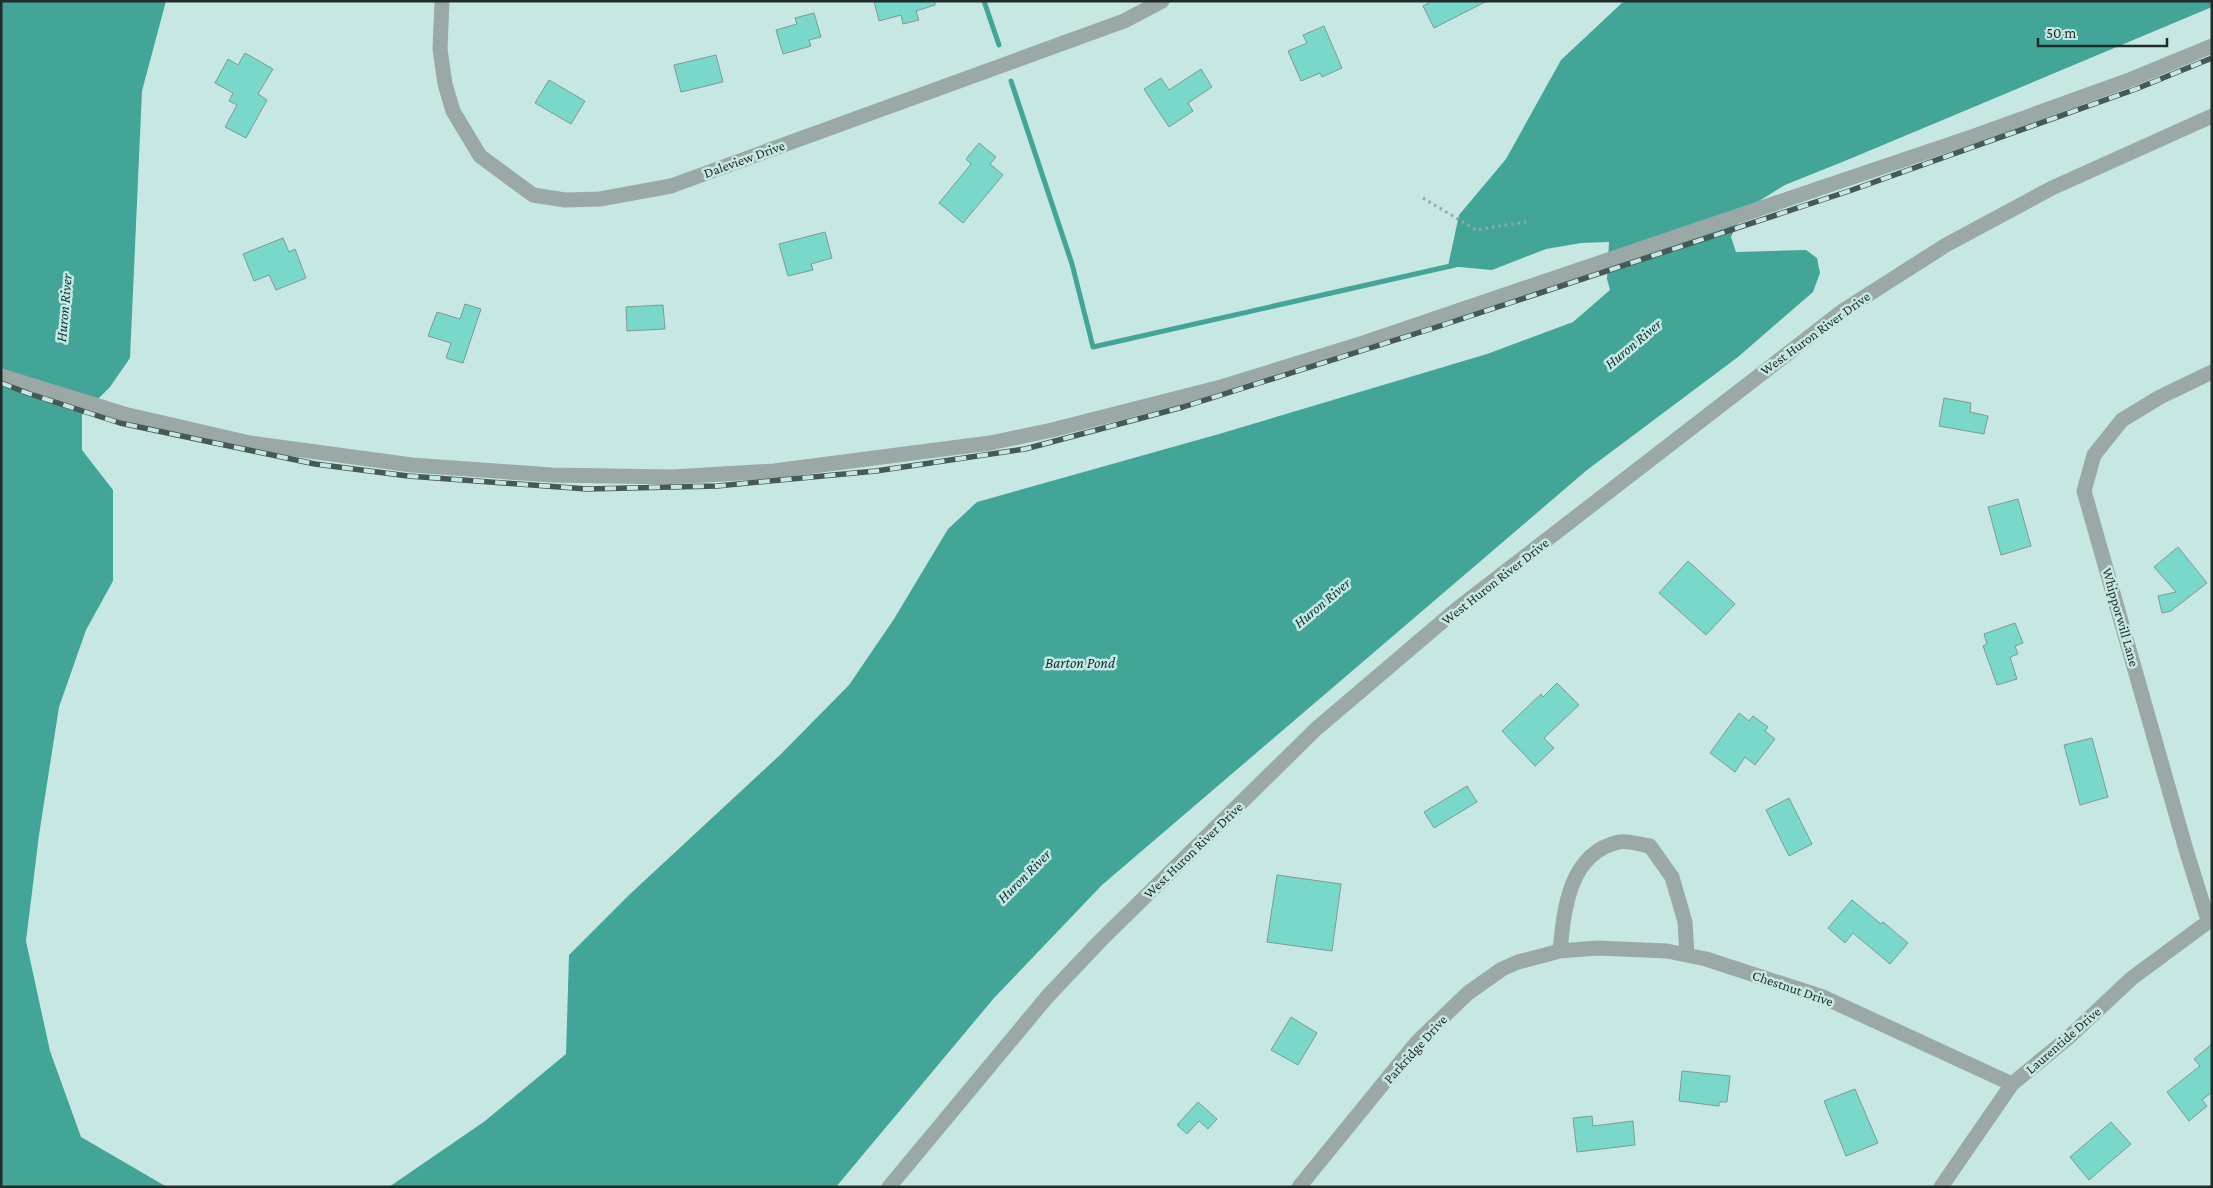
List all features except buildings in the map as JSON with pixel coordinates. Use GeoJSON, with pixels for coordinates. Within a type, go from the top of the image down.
{"type":"FeatureCollection","features":[{"type":"Feature","properties":{"kind":"street","name":"Daleview Drive"},"geometry":{"type":"LineString","coordinates":[[442,1],[440,49],[445,84],[453,111],[480,156],[533,195],[566,200],[600,200],[671,186],[1124,21],[1162,1]]}},
{"type":"Feature","properties":{"kind":"street"},"geometry":{"type":"LineString","coordinates":[[1,376],[124,414],[250,443],[412,465],[552,476],[672,477],[774,471],[990,443],[1052,430],[1221,387],[1357,345],[1600,261],[1755,212],[2039,113],[2132,79],[2212,46]]}},
{"type":"Feature","properties":{"kind":"street","name":"West Huron River Drive"},"geometry":{"type":"LineString","coordinates":[[889,1187],[1047,997],[1101,940],[1316,729],[1457,609],[1844,310],[1946,245],[2052,188],[2212,116]]}},
{"type":"Feature","properties":{"kind":"street","name":"Whipporwill Lane"},"geometry":{"type":"LineString","coordinates":[[2210,920],[2187,853],[2084,491],[2094,455],[2122,420],[2160,397],[2212,372]]}},
{"type":"Feature","properties":{"kind":"street"},"geometry":{"type":"LineString","coordinates":[[1560,951],[1565,903],[1578,871],[1596,851],[1621,841],[1650,846],[1672,877],[1685,922],[1687,955]]}},
{"type":"Feature","properties":{"kind":"street","name":"Laurentide Drive"},"geometry":{"type":"LineString","coordinates":[[1942,1187],[2012,1084],[2068,1038],[2132,978],[2210,920]]}},
{"type":"Feature","properties":{"kind":"street","name":"Chestnut Drive"},"geometry":{"type":"LineString","coordinates":[[1560,951],[1597,948],[1668,951],[1706,960],[1823,997],[2012,1084]]}},
{"type":"Feature","properties":{"kind":"street","name":"Parkridge Drive"},"geometry":{"type":"LineString","coordinates":[[1299,1187],[1417,1042],[1468,993],[1510,965],[1560,951]]}},
{"type":"Feature","properties":{"kind":"path"},"geometry":{"type":"LineString","coordinates":[[1423,198],[1476,230],[1526,222]]}},
{"type":"Feature","properties":{"kind":"water","name":"Huron River"},"geometry":{"type":"Polygon","coordinates":[[[1,1],[166,1],[142,91],[130,358],[110,387],[82,415],[82,450],[113,490],[113,581],[86,630],[59,707],[39,835],[26,941],[50,1051],[81,1137],[167,1187],[1,1187],[1,1]]]}},
{"type":"Feature","properties":{"kind":"water","name":"Barton Pond"},"geometry":{"type":"Polygon","coordinates":[[[1624,1],[2212,1],[2212,7],[1785,185],[1743,211],[1731,237],[1736,252],[1806,250],[1817,258],[1820,273],[1813,292],[1738,357],[1587,470],[1102,885],[994,998],[836,1187],[389,1187],[485,1121],[566,1054],[569,955],[629,895],[781,754],[849,685],[894,619],[948,529],[977,502],[1219,434],[1487,354],[1573,322],[1610,290],[1607,279],[1609,242],[1581,243],[1546,249],[1492,270],[1448,266],[1459,215],[1506,159],[1561,60],[1624,1]]]}},
{"type":"Feature","properties":{"kind":"waterway"},"geometry":{"type":"LineString","coordinates":[[984,1],[999,45]]}},
{"type":"Feature","properties":{"kind":"waterway"},"geometry":{"type":"LineString","coordinates":[[1011,81],[1072,264],[1093,347],[1455,265]]}},
{"type":"Feature","properties":{"kind":"railway"},"geometry":{"type":"LineString","coordinates":[[1,383],[120,423],[315,464],[408,476],[587,489],[717,486],[876,471],[1025,449],[1183,407],[1443,325],[1852,190],[2136,89],[2212,58]]}}]}
